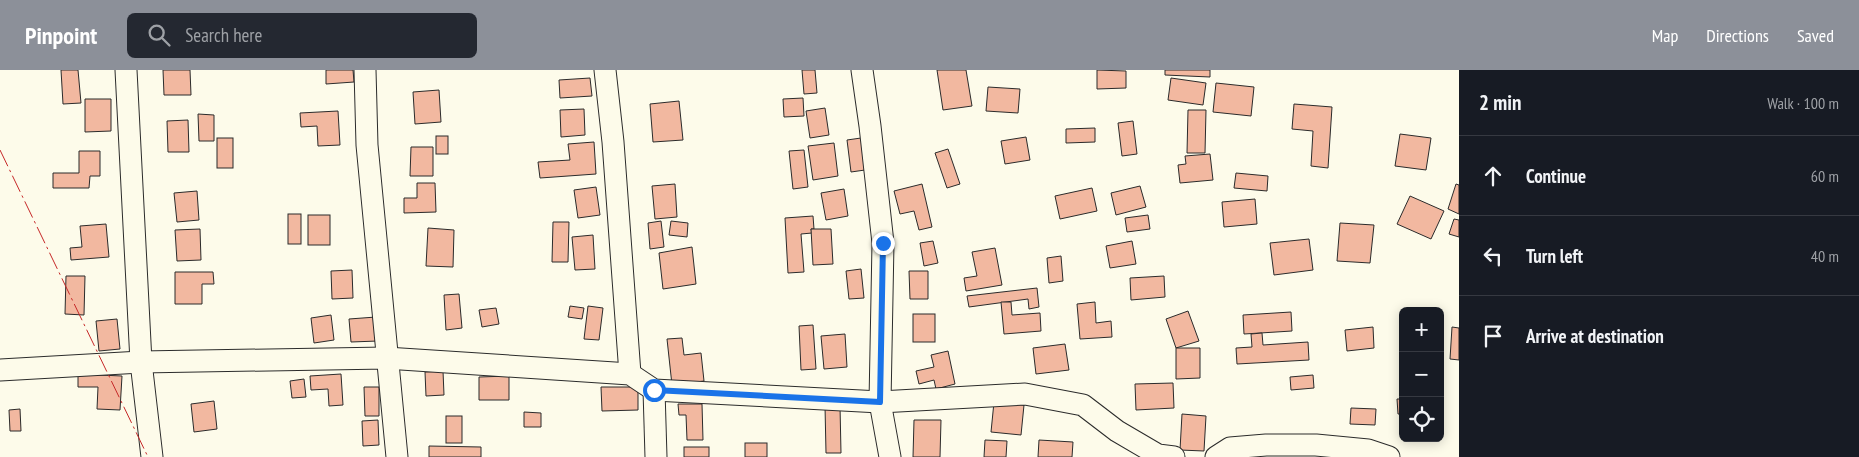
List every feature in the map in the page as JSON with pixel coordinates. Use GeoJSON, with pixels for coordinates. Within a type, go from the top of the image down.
{"type":"FeatureCollection","features":[{"type":"Feature","properties":{"kind":"street"},"geometry":{"type":"LineString","coordinates":[[126,70],[141,362],[152,457]]}},
{"type":"Feature","properties":{"kind":"street"},"geometry":{"type":"LineString","coordinates":[[365,70],[367,145],[397,457]]}},
{"type":"Feature","properties":{"kind":"street"},"geometry":{"type":"LineString","coordinates":[[605,70],[613,142],[630,374]]}},
{"type":"Feature","properties":{"kind":"street"},"geometry":{"type":"LineString","coordinates":[[862,70],[883,243],[880,402],[890,457]]}},
{"type":"Feature","properties":{"kind":"street"},"geometry":{"type":"LineString","coordinates":[[0,370],[141,362],[386,358],[630,374],[654,390],[880,402],[1025,394],[1083,406],[1117,431],[1158,455],[1174,457]]}},
{"type":"Feature","properties":{"kind":"street"},"geometry":{"type":"LineString","coordinates":[[654,390],[656,457]]}},
{"type":"Feature","properties":{"kind":"street"},"geometry":{"type":"LineString","coordinates":[[1216,457],[1230,448],[1316,444],[1368,450],[1389,457]]}},
{"type":"Feature","properties":{"kind":"building"},"geometry":{"type":"Polygon","coordinates":[[[61,70],[78,70],[81,103],[63,104],[61,70]]]}},
{"type":"Feature","properties":{"kind":"building"},"geometry":{"type":"Polygon","coordinates":[[[163,70],[190,70],[191,95],[164,95],[163,70]]]}},
{"type":"Feature","properties":{"kind":"building"},"geometry":{"type":"Polygon","coordinates":[[[326,70],[353,70],[354,82],[326,84],[326,70]]]}},
{"type":"Feature","properties":{"kind":"building"},"geometry":{"type":"Polygon","coordinates":[[[802,70],[815,70],[817,93],[804,94],[802,70]]]}},
{"type":"Feature","properties":{"kind":"building"},"geometry":{"type":"Polygon","coordinates":[[[937,70],[966,70],[972,106],[943,110],[937,70]]]}},
{"type":"Feature","properties":{"kind":"building"},"geometry":{"type":"Polygon","coordinates":[[[1097,70],[1126,71],[1126,88],[1097,89],[1097,70]]]}},
{"type":"Feature","properties":{"kind":"building"},"geometry":{"type":"Polygon","coordinates":[[[1165,70],[1210,70],[1210,77],[1165,75],[1165,70]]]}},
{"type":"Feature","properties":{"kind":"building"},"geometry":{"type":"Polygon","coordinates":[[[590,78],[592,96],[560,98],[559,80],[590,78]]]}},
{"type":"Feature","properties":{"kind":"building"},"geometry":{"type":"Polygon","coordinates":[[[1171,78],[1206,83],[1203,105],[1168,100],[1171,78]]]}},
{"type":"Feature","properties":{"kind":"building"},"geometry":{"type":"Polygon","coordinates":[[[1216,83],[1254,87],[1251,116],[1213,112],[1216,83]]]}},
{"type":"Feature","properties":{"kind":"building"},"geometry":{"type":"Polygon","coordinates":[[[988,87],[1020,89],[1018,113],[986,111],[988,87]]]}},
{"type":"Feature","properties":{"kind":"building"},"geometry":{"type":"Polygon","coordinates":[[[439,90],[441,122],[415,124],[413,92],[439,90]]]}},
{"type":"Feature","properties":{"kind":"building"},"geometry":{"type":"Polygon","coordinates":[[[803,98],[804,116],[784,117],[783,99],[803,98]]]}},
{"type":"Feature","properties":{"kind":"building"},"geometry":{"type":"Polygon","coordinates":[[[85,99],[111,99],[111,131],[85,132],[85,99]]]}},
{"type":"Feature","properties":{"kind":"building"},"geometry":{"type":"Polygon","coordinates":[[[679,101],[683,140],[653,142],[650,104],[679,101]]]}},
{"type":"Feature","properties":{"kind":"building"},"geometry":{"type":"Polygon","coordinates":[[[1294,104],[1332,107],[1328,168],[1311,166],[1313,131],[1292,129],[1294,104]]]}},
{"type":"Feature","properties":{"kind":"building"},"geometry":{"type":"Polygon","coordinates":[[[825,108],[829,135],[810,138],[806,111],[825,108]]]}},
{"type":"Feature","properties":{"kind":"building"},"geometry":{"type":"Polygon","coordinates":[[[584,109],[585,135],[561,137],[560,110],[584,109]]]}},
{"type":"Feature","properties":{"kind":"building"},"geometry":{"type":"Polygon","coordinates":[[[1188,110],[1206,110],[1205,153],[1187,153],[1188,110]]]}},
{"type":"Feature","properties":{"kind":"building"},"geometry":{"type":"Polygon","coordinates":[[[338,111],[340,145],[318,146],[317,126],[301,127],[300,113],[338,111]]]}},
{"type":"Feature","properties":{"kind":"building"},"geometry":{"type":"Polygon","coordinates":[[[198,114],[214,115],[214,141],[199,141],[198,114]]]}},
{"type":"Feature","properties":{"kind":"building"},"geometry":{"type":"Polygon","coordinates":[[[188,120],[189,152],[168,152],[167,121],[188,120]]]}},
{"type":"Feature","properties":{"kind":"building"},"geometry":{"type":"Polygon","coordinates":[[[1133,121],[1137,154],[1122,156],[1118,123],[1133,121]]]}},
{"type":"Feature","properties":{"kind":"building"},"geometry":{"type":"Polygon","coordinates":[[[1095,128],[1095,142],[1066,143],[1066,129],[1095,128]]]}},
{"type":"Feature","properties":{"kind":"building"},"geometry":{"type":"Polygon","coordinates":[[[1400,134],[1431,138],[1426,170],[1395,166],[1400,134]]]}},
{"type":"Feature","properties":{"kind":"building"},"geometry":{"type":"Polygon","coordinates":[[[436,136],[448,136],[448,154],[436,154],[436,136]]]}},
{"type":"Feature","properties":{"kind":"building"},"geometry":{"type":"Polygon","coordinates":[[[1026,137],[1030,160],[1005,164],[1001,141],[1026,137]]]}},
{"type":"Feature","properties":{"kind":"building"},"geometry":{"type":"Polygon","coordinates":[[[217,138],[233,138],[233,168],[217,168],[217,138]]]}},
{"type":"Feature","properties":{"kind":"building"},"geometry":{"type":"Polygon","coordinates":[[[861,138],[865,170],[851,172],[847,140],[861,138]]]}},
{"type":"Feature","properties":{"kind":"building"},"geometry":{"type":"Polygon","coordinates":[[[594,142],[596,174],[540,178],[538,162],[570,160],[568,144],[594,142]]]}},
{"type":"Feature","properties":{"kind":"building"},"geometry":{"type":"Polygon","coordinates":[[[834,143],[838,176],[813,180],[808,146],[834,143]]]}},
{"type":"Feature","properties":{"kind":"building"},"geometry":{"type":"Polygon","coordinates":[[[411,147],[433,147],[433,176],[410,176],[411,147]]]}},
{"type":"Feature","properties":{"kind":"building"},"geometry":{"type":"Polygon","coordinates":[[[948,149],[960,184],[947,188],[935,153],[948,149]]]}},
{"type":"Feature","properties":{"kind":"building"},"geometry":{"type":"Polygon","coordinates":[[[804,150],[808,187],[793,189],[789,151],[804,150]]]}},
{"type":"Feature","properties":{"kind":"building"},"geometry":{"type":"Polygon","coordinates":[[[79,151],[100,151],[100,176],[90,176],[89,188],[53,188],[53,173],[79,173],[79,151]]]}},
{"type":"Feature","properties":{"kind":"building"},"geometry":{"type":"Polygon","coordinates":[[[1210,154],[1213,180],[1180,183],[1178,165],[1186,164],[1185,156],[1210,154]]]}},
{"type":"Feature","properties":{"kind":"building"},"geometry":{"type":"Polygon","coordinates":[[[1236,173],[1268,176],[1267,191],[1234,188],[1236,173]]]}},
{"type":"Feature","properties":{"kind":"building"},"geometry":{"type":"Polygon","coordinates":[[[417,183],[435,183],[436,212],[404,213],[404,198],[417,198],[417,183]]]}},
{"type":"Feature","properties":{"kind":"building"},"geometry":{"type":"Polygon","coordinates":[[[675,184],[677,217],[655,219],[652,186],[675,184]]]}},
{"type":"Feature","properties":{"kind":"building"},"geometry":{"type":"Polygon","coordinates":[[[922,184],[932,227],[919,230],[914,211],[900,214],[894,191],[922,184]]]}},
{"type":"Feature","properties":{"kind":"building"},"geometry":{"type":"Polygon","coordinates":[[[1456,184],[1459,185],[1459,214],[1448,209],[1456,184]]]}},
{"type":"Feature","properties":{"kind":"building"},"geometry":{"type":"Polygon","coordinates":[[[1140,186],[1146,207],[1116,215],[1111,193],[1140,186]]]}},
{"type":"Feature","properties":{"kind":"building"},"geometry":{"type":"Polygon","coordinates":[[[596,187],[600,215],[578,218],[574,190],[596,187]]]}},
{"type":"Feature","properties":{"kind":"building"},"geometry":{"type":"Polygon","coordinates":[[[1092,188],[1097,211],[1060,219],[1055,196],[1092,188]]]}},
{"type":"Feature","properties":{"kind":"building"},"geometry":{"type":"Polygon","coordinates":[[[844,189],[848,216],[826,220],[821,193],[844,189]]]}},
{"type":"Feature","properties":{"kind":"building"},"geometry":{"type":"Polygon","coordinates":[[[197,191],[199,220],[177,222],[174,193],[197,191]]]}},
{"type":"Feature","properties":{"kind":"building"},"geometry":{"type":"Polygon","coordinates":[[[1410,196],[1444,211],[1431,239],[1397,224],[1410,196]]]}},
{"type":"Feature","properties":{"kind":"building"},"geometry":{"type":"Polygon","coordinates":[[[1255,199],[1257,224],[1224,227],[1222,202],[1255,199]]]}},
{"type":"Feature","properties":{"kind":"building"},"geometry":{"type":"Polygon","coordinates":[[[288,214],[301,214],[301,244],[288,244],[288,214]]]}},
{"type":"Feature","properties":{"kind":"building"},"geometry":{"type":"Polygon","coordinates":[[[308,215],[330,215],[330,245],[308,245],[308,215]]]}},
{"type":"Feature","properties":{"kind":"building"},"geometry":{"type":"Polygon","coordinates":[[[1148,215],[1150,229],[1127,232],[1125,218],[1148,215]]]}},
{"type":"Feature","properties":{"kind":"building"},"geometry":{"type":"Polygon","coordinates":[[[813,216],[814,229],[811,229],[812,233],[801,234],[804,272],[788,273],[785,218],[813,216]]]}},
{"type":"Feature","properties":{"kind":"building"},"geometry":{"type":"Polygon","coordinates":[[[1454,219],[1459,220],[1459,237],[1449,234],[1454,219]]]}},
{"type":"Feature","properties":{"kind":"building"},"geometry":{"type":"Polygon","coordinates":[[[661,221],[664,247],[650,249],[648,223],[661,221]]]}},
{"type":"Feature","properties":{"kind":"building"},"geometry":{"type":"Polygon","coordinates":[[[671,221],[688,223],[687,237],[669,235],[671,221]]]}},
{"type":"Feature","properties":{"kind":"building"},"geometry":{"type":"Polygon","coordinates":[[[553,222],[569,222],[568,262],[552,262],[553,222]]]}},
{"type":"Feature","properties":{"kind":"building"},"geometry":{"type":"Polygon","coordinates":[[[1340,223],[1374,225],[1370,263],[1337,261],[1340,223]]]}},
{"type":"Feature","properties":{"kind":"building"},"geometry":{"type":"Polygon","coordinates":[[[106,224],[109,257],[71,260],[70,248],[82,247],[80,226],[106,224]]]}},
{"type":"Feature","properties":{"kind":"building"},"geometry":{"type":"Polygon","coordinates":[[[428,228],[454,230],[453,267],[426,266],[428,228]]]}},
{"type":"Feature","properties":{"kind":"building"},"geometry":{"type":"Polygon","coordinates":[[[200,229],[201,260],[177,261],[175,230],[200,229]]]}},
{"type":"Feature","properties":{"kind":"building"},"geometry":{"type":"Polygon","coordinates":[[[811,229],[831,229],[833,264],[813,265],[811,229]]]}},
{"type":"Feature","properties":{"kind":"building"},"geometry":{"type":"Polygon","coordinates":[[[593,235],[595,269],[575,270],[572,237],[593,235]]]}},
{"type":"Feature","properties":{"kind":"building"},"geometry":{"type":"Polygon","coordinates":[[[1309,239],[1313,270],[1274,275],[1270,243],[1309,239]]]}},
{"type":"Feature","properties":{"kind":"building"},"geometry":{"type":"Polygon","coordinates":[[[933,241],[938,263],[924,266],[920,243],[933,241]]]}},
{"type":"Feature","properties":{"kind":"building"},"geometry":{"type":"Polygon","coordinates":[[[1132,241],[1136,264],[1110,268],[1106,246],[1132,241]]]}},
{"type":"Feature","properties":{"kind":"building"},"geometry":{"type":"Polygon","coordinates":[[[692,247],[696,284],[663,289],[659,253],[692,247]]]}},
{"type":"Feature","properties":{"kind":"building"},"geometry":{"type":"Polygon","coordinates":[[[995,248],[1002,285],[966,291],[964,278],[977,276],[972,252],[995,248]]]}},
{"type":"Feature","properties":{"kind":"building"},"geometry":{"type":"Polygon","coordinates":[[[1061,256],[1063,281],[1049,283],[1047,258],[1061,256]]]}},
{"type":"Feature","properties":{"kind":"building"},"geometry":{"type":"Polygon","coordinates":[[[861,269],[864,298],[849,299],[846,271],[861,269]]]}},
{"type":"Feature","properties":{"kind":"building"},"geometry":{"type":"Polygon","coordinates":[[[352,270],[353,298],[332,299],[331,271],[352,270]]]}},
{"type":"Feature","properties":{"kind":"building"},"geometry":{"type":"Polygon","coordinates":[[[909,271],[928,271],[928,299],[910,299],[909,271]]]}},
{"type":"Feature","properties":{"kind":"building"},"geometry":{"type":"Polygon","coordinates":[[[175,272],[213,272],[214,284],[202,284],[202,304],[175,304],[175,272]]]}},
{"type":"Feature","properties":{"kind":"building"},"geometry":{"type":"Polygon","coordinates":[[[66,276],[85,276],[84,315],[65,314],[66,276]]]}},
{"type":"Feature","properties":{"kind":"building"},"geometry":{"type":"Polygon","coordinates":[[[1164,276],[1165,297],[1131,300],[1130,278],[1164,276]]]}},
{"type":"Feature","properties":{"kind":"building"},"geometry":{"type":"Polygon","coordinates":[[[1037,288],[1039,307],[1029,309],[1028,299],[969,307],[967,296],[1037,288]]]}},
{"type":"Feature","properties":{"kind":"building"},"geometry":{"type":"Polygon","coordinates":[[[459,294],[462,328],[446,330],[444,295],[459,294]]]}},
{"type":"Feature","properties":{"kind":"building"},"geometry":{"type":"Polygon","coordinates":[[[1001,302],[1011,302],[1012,315],[1040,313],[1041,331],[1004,334],[1001,302]]]}},
{"type":"Feature","properties":{"kind":"building"},"geometry":{"type":"Polygon","coordinates":[[[1095,302],[1096,323],[1111,321],[1112,337],[1080,339],[1077,304],[1095,302]]]}},
{"type":"Feature","properties":{"kind":"building"},"geometry":{"type":"Polygon","coordinates":[[[570,306],[584,308],[582,319],[568,317],[570,306]]]}},
{"type":"Feature","properties":{"kind":"building"},"geometry":{"type":"Polygon","coordinates":[[[588,306],[603,308],[599,340],[584,339],[588,306]]]}},
{"type":"Feature","properties":{"kind":"building"},"geometry":{"type":"Polygon","coordinates":[[[496,308],[499,324],[482,327],[479,310],[496,308]]]}},
{"type":"Feature","properties":{"kind":"building"},"geometry":{"type":"Polygon","coordinates":[[[1188,311],[1199,341],[1176,348],[1166,319],[1188,311]]]}},
{"type":"Feature","properties":{"kind":"building"},"geometry":{"type":"Polygon","coordinates":[[[1291,312],[1292,331],[1244,334],[1243,315],[1291,312]]]}},
{"type":"Feature","properties":{"kind":"building"},"geometry":{"type":"Polygon","coordinates":[[[913,314],[935,314],[935,342],[913,342],[913,314]]]}},
{"type":"Feature","properties":{"kind":"building"},"geometry":{"type":"Polygon","coordinates":[[[331,315],[334,340],[314,343],[311,318],[331,315]]]}},
{"type":"Feature","properties":{"kind":"building"},"geometry":{"type":"Polygon","coordinates":[[[376,317],[378,341],[351,342],[349,319],[376,317]]]}},
{"type":"Feature","properties":{"kind":"building"},"geometry":{"type":"Polygon","coordinates":[[[117,319],[120,349],[99,351],[96,321],[117,319]]]}},
{"type":"Feature","properties":{"kind":"building"},"geometry":{"type":"Polygon","coordinates":[[[813,325],[816,369],[801,370],[799,326],[813,325]]]}},
{"type":"Feature","properties":{"kind":"building"},"geometry":{"type":"Polygon","coordinates":[[[1373,327],[1374,348],[1347,351],[1345,330],[1373,327]]]}},
{"type":"Feature","properties":{"kind":"building"},"geometry":{"type":"Polygon","coordinates":[[[1452,327],[1459,328],[1459,360],[1450,359],[1452,327]]]}},
{"type":"Feature","properties":{"kind":"building"},"geometry":{"type":"Polygon","coordinates":[[[1262,333],[1263,345],[1308,342],[1309,360],[1237,364],[1236,348],[1252,347],[1251,334],[1262,333]]]}},
{"type":"Feature","properties":{"kind":"building"},"geometry":{"type":"Polygon","coordinates":[[[845,334],[847,367],[824,369],[821,336],[845,334]]]}},
{"type":"Feature","properties":{"kind":"building"},"geometry":{"type":"Polygon","coordinates":[[[682,338],[684,355],[701,353],[704,381],[672,385],[667,339],[682,338]]]}},
{"type":"Feature","properties":{"kind":"building"},"geometry":{"type":"Polygon","coordinates":[[[1065,344],[1069,370],[1036,374],[1033,348],[1065,344]]]}},
{"type":"Feature","properties":{"kind":"building"},"geometry":{"type":"Polygon","coordinates":[[[1176,348],[1200,348],[1200,378],[1176,379],[1176,348]]]}},
{"type":"Feature","properties":{"kind":"building"},"geometry":{"type":"Polygon","coordinates":[[[948,351],[955,384],[936,389],[934,380],[919,384],[916,371],[934,367],[931,355],[948,351]]]}},
{"type":"Feature","properties":{"kind":"building"},"geometry":{"type":"Polygon","coordinates":[[[443,371],[444,395],[426,396],[425,372],[443,371]]]}},
{"type":"Feature","properties":{"kind":"building"},"geometry":{"type":"Polygon","coordinates":[[[78,374],[122,376],[120,410],[97,409],[98,387],[78,387],[78,374]]]}},
{"type":"Feature","properties":{"kind":"building"},"geometry":{"type":"Polygon","coordinates":[[[341,374],[343,405],[329,406],[328,389],[311,390],[310,376],[341,374]]]}},
{"type":"Feature","properties":{"kind":"building"},"geometry":{"type":"Polygon","coordinates":[[[1313,375],[1314,388],[1291,390],[1290,377],[1313,375]]]}},
{"type":"Feature","properties":{"kind":"building"},"geometry":{"type":"Polygon","coordinates":[[[509,376],[509,400],[479,400],[479,377],[509,376]]]}},
{"type":"Feature","properties":{"kind":"building"},"geometry":{"type":"Polygon","coordinates":[[[304,379],[306,397],[292,398],[290,381],[304,379]]]}},
{"type":"Feature","properties":{"kind":"building"},"geometry":{"type":"Polygon","coordinates":[[[1173,383],[1174,408],[1136,410],[1135,384],[1173,383]]]}},
{"type":"Feature","properties":{"kind":"building"},"geometry":{"type":"Polygon","coordinates":[[[364,387],[379,387],[379,416],[365,416],[364,387]]]}},
{"type":"Feature","properties":{"kind":"building"},"geometry":{"type":"Polygon","coordinates":[[[601,387],[638,387],[638,410],[602,411],[601,387]]]}},
{"type":"Feature","properties":{"kind":"building"},"geometry":{"type":"Polygon","coordinates":[[[1397,399],[1399,399],[1399,414],[1397,399]]]}},
{"type":"Feature","properties":{"kind":"building"},"geometry":{"type":"Polygon","coordinates":[[[214,401],[217,429],[194,432],[191,404],[214,401]]]}},
{"type":"Feature","properties":{"kind":"building"},"geometry":{"type":"Polygon","coordinates":[[[994,402],[1024,405],[1021,435],[991,432],[994,402]]]}},
{"type":"Feature","properties":{"kind":"building"},"geometry":{"type":"Polygon","coordinates":[[[678,404],[702,404],[703,440],[687,440],[686,415],[679,415],[678,404]]]}},
{"type":"Feature","properties":{"kind":"building"},"geometry":{"type":"Polygon","coordinates":[[[825,406],[840,406],[841,453],[826,453],[825,406]]]}},
{"type":"Feature","properties":{"kind":"building"},"geometry":{"type":"Polygon","coordinates":[[[1351,408],[1376,409],[1375,425],[1350,424],[1351,408]]]}},
{"type":"Feature","properties":{"kind":"building"},"geometry":{"type":"Polygon","coordinates":[[[20,409],[21,431],[10,431],[9,410],[20,409]]]}},
{"type":"Feature","properties":{"kind":"building"},"geometry":{"type":"Polygon","coordinates":[[[524,412],[541,413],[541,427],[524,427],[524,412]]]}},
{"type":"Feature","properties":{"kind":"building"},"geometry":{"type":"Polygon","coordinates":[[[1182,414],[1206,416],[1204,451],[1180,450],[1182,414]]]}},
{"type":"Feature","properties":{"kind":"building"},"geometry":{"type":"Polygon","coordinates":[[[446,416],[462,416],[462,443],[446,443],[446,416]]]}},
{"type":"Feature","properties":{"kind":"building"},"geometry":{"type":"Polygon","coordinates":[[[378,420],[379,445],[363,446],[362,421],[378,420]]]}},
{"type":"Feature","properties":{"kind":"building"},"geometry":{"type":"Polygon","coordinates":[[[914,420],[941,420],[940,457],[913,457],[914,420]]]}},
{"type":"Feature","properties":{"kind":"building"},"geometry":{"type":"Polygon","coordinates":[[[985,440],[1007,441],[1006,457],[984,457],[985,440]]]}},
{"type":"Feature","properties":{"kind":"building"},"geometry":{"type":"Polygon","coordinates":[[[1039,440],[1073,442],[1072,457],[1038,457],[1039,440]]]}},
{"type":"Feature","properties":{"kind":"building"},"geometry":{"type":"Polygon","coordinates":[[[745,443],[767,443],[767,457],[745,457],[745,443]]]}},
{"type":"Feature","properties":{"kind":"building"},"geometry":{"type":"Polygon","coordinates":[[[429,446],[481,447],[481,457],[429,457],[429,446]]]}},
{"type":"Feature","properties":{"kind":"building"},"geometry":{"type":"Polygon","coordinates":[[[684,447],[709,447],[709,457],[684,457],[684,447]]]}},
{"type":"Feature","properties":{"kind":"power"},"geometry":{"type":"LineString","coordinates":[[0,150],[148,457]]}},
{"type":"Feature","properties":{"kind":"route"},"geometry":{"type":"LineString","coordinates":[[654,390],[880,402],[883,243]]}}]}
